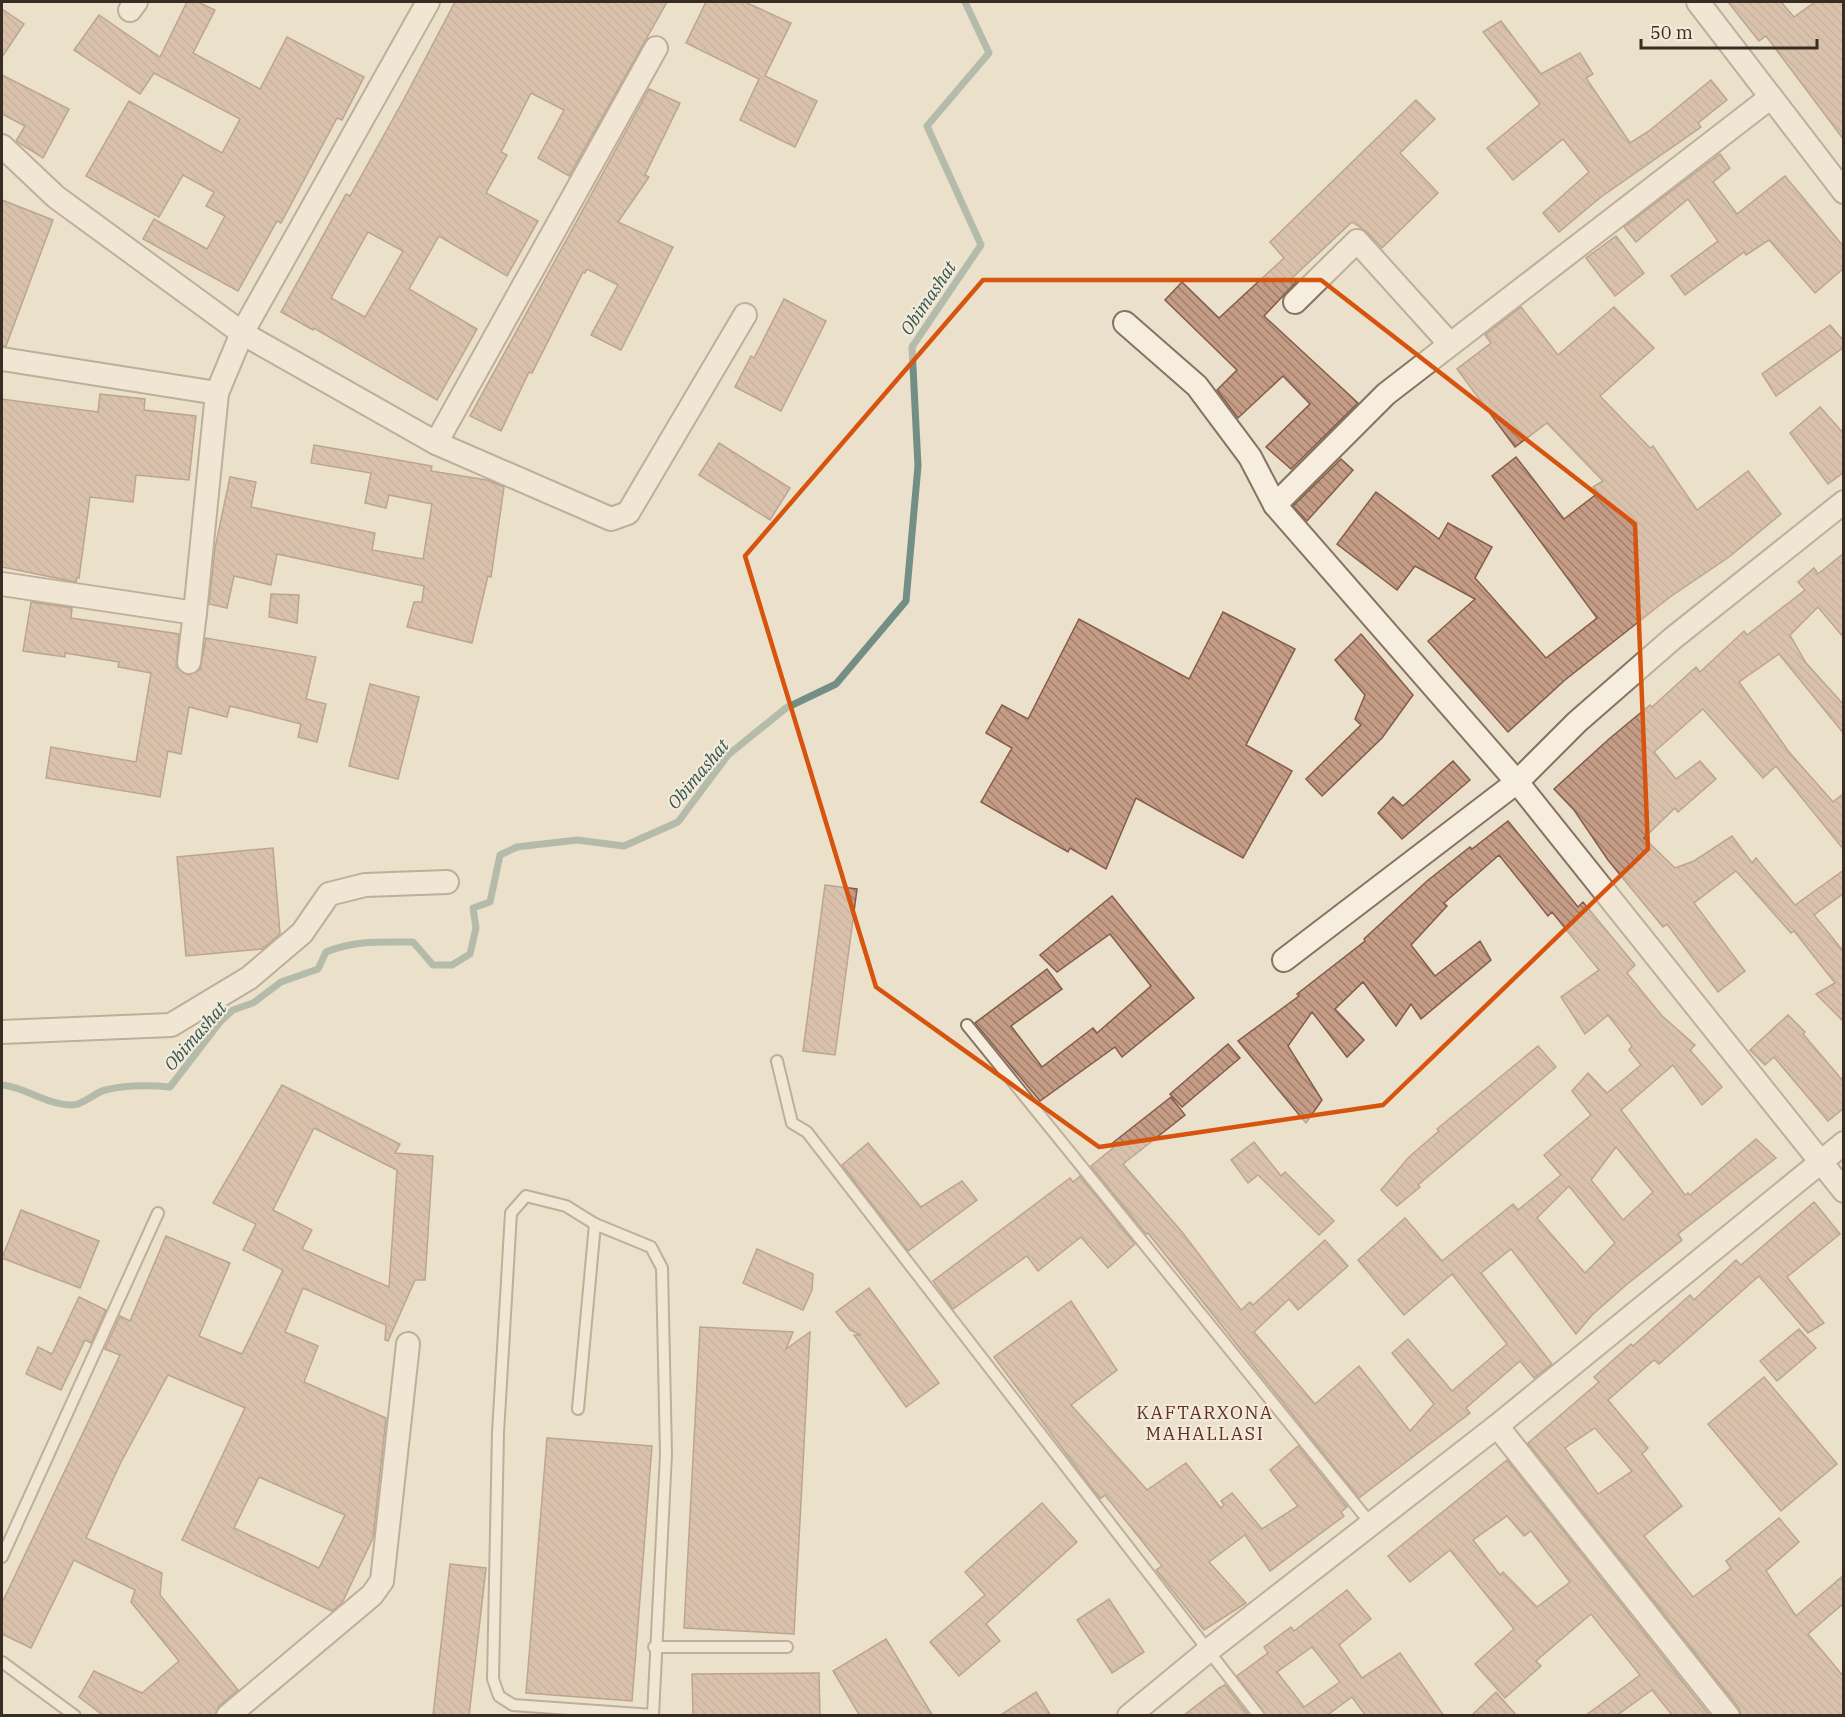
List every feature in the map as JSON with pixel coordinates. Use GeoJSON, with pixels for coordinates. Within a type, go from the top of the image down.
{"type":"FeatureCollection","features":[{"type":"Feature","properties":{"kind":"street"},"geometry":{"type":"LineString","coordinates":[[189,662],[217,393],[242,333],[428,2]]}},
{"type":"Feature","properties":{"kind":"street"},"geometry":{"type":"LineString","coordinates":[[1698,2],[1844,192]]}},
{"type":"Feature","properties":{"kind":"street"},"geometry":{"type":"LineString","coordinates":[[436,443],[656,48]]}},
{"type":"Feature","properties":{"kind":"street"},"geometry":{"type":"LineString","coordinates":[[1275,505],[1386,394],[1449,343],[1553,268],[1771,97]]}},
{"type":"Feature","properties":{"kind":"street"},"geometry":{"type":"LineString","coordinates":[[2,146],[56,197],[242,333],[436,443],[611,519],[628,513],[745,315]]}},
{"type":"Feature","properties":{"kind":"street"},"geometry":{"type":"LineString","coordinates":[[1295,302],[1357,241],[1449,343]]}},
{"type":"Feature","properties":{"kind":"street"},"geometry":{"type":"LineString","coordinates":[[1125,322],[1197,386],[1250,457],[1275,505],[1517,782],[1844,1191]]}},
{"type":"Feature","properties":{"kind":"street"},"geometry":{"type":"LineString","coordinates":[[2,359],[217,393]]}},
{"type":"Feature","properties":{"kind":"street"},"geometry":{"type":"LineString","coordinates":[[1284,960],[1517,782],[1577,722],[1672,639],[1844,502]]}},
{"type":"Feature","properties":{"kind":"street"},"geometry":{"type":"LineString","coordinates":[[2,584],[195,613]]}},
{"type":"Feature","properties":{"kind":"street"},"geometry":{"type":"LineString","coordinates":[[2,1032],[171,1025],[249,978],[302,933],[329,894],[365,885],[447,882]]}},
{"type":"Feature","properties":{"kind":"street"},"geometry":{"type":"LineString","coordinates":[[1129,1716],[1209,1650],[1497,1426],[1844,1143]]}},
{"type":"Feature","properties":{"kind":"street"},"geometry":{"type":"LineString","coordinates":[[228,1716],[372,1595],[382,1581],[408,1344]]}},
{"type":"Feature","properties":{"kind":"street"},"geometry":{"type":"LineString","coordinates":[[1497,1426],[1728,1716]]}},
{"type":"Feature","properties":{"kind":"lane"},"geometry":{"type":"LineString","coordinates":[[968,1025],[1371,1524]]}},
{"type":"Feature","properties":{"kind":"lane"},"geometry":{"type":"LineString","coordinates":[[777,1061],[792,1122],[807,1132],[1259,1716]]}},
{"type":"Feature","properties":{"kind":"lane"},"geometry":{"type":"LineString","coordinates":[[526,1196],[566,1206],[595,1224],[651,1247],[662,1268],[666,1454],[654,1647],[652,1715],[513,1705],[499,1696],[493,1679],[498,1433],[511,1213],[526,1196]]}},
{"type":"Feature","properties":{"kind":"lane"},"geometry":{"type":"LineString","coordinates":[[2,1557],[158,1213]]}},
{"type":"Feature","properties":{"kind":"lane"},"geometry":{"type":"LineString","coordinates":[[578,1408],[595,1224]]}},
{"type":"Feature","properties":{"kind":"lane"},"geometry":{"type":"LineString","coordinates":[[654,1647],[787,1647]]}},
{"type":"Feature","properties":{"kind":"lane"},"geometry":{"type":"LineString","coordinates":[[2,1662],[75,1716]]}},
{"type":"Feature","properties":{"kind":"highlighted area"},"geometry":{"type":"Polygon","coordinates":[[[983,280],[1321,280],[1635,524],[1648,849],[1383,1105],[1099,1147],[876,987],[745,556],[983,280]]]}},
{"type":"Feature","properties":{"kind":"building"},"geometry":{"type":"Polygon","coordinates":[[[187,2],[198,2],[215,10],[193,53],[260,89],[287,37],[364,77],[342,120],[337,118],[281,223],[277,221],[238,291],[143,239],[154,219],[207,249],[225,216],[206,206],[214,192],[183,175],[159,217],[86,176],[129,101],[222,153],[240,119],[154,73],[140,94],[74,50],[99,15],[160,57],[187,2]]]}},
{"type":"Feature","properties":{"kind":"building"},"geometry":{"type":"Polygon","coordinates":[[[455,2],[667,2],[569,176],[538,158],[564,110],[531,93],[501,152],[507,155],[486,193],[538,221],[507,276],[439,236],[409,289],[477,329],[437,400],[314,328],[313,330],[281,312],[346,194],[350,196],[455,2]],[[368,232],[331,298],[365,317],[403,251],[368,232]]]}},
{"type":"Feature","properties":{"kind":"building"},"geometry":{"type":"Polygon","coordinates":[[[706,2],[745,2],[791,23],[765,76],[817,101],[795,147],[740,120],[759,79],[686,43],[706,2]]]}},
{"type":"Feature","properties":{"kind":"building"},"geometry":{"type":"Polygon","coordinates":[[[1728,2],[1781,2],[1794,17],[1815,2],[1844,2],[1844,140],[1766,36],[1759,41],[1728,2]]]}},
{"type":"Feature","properties":{"kind":"building"},"geometry":{"type":"Polygon","coordinates":[[[2,9],[24,24],[2,57],[2,9]]]}},
{"type":"Feature","properties":{"kind":"building"},"geometry":{"type":"Polygon","coordinates":[[[1501,21],[1541,74],[1580,53],[1593,74],[1586,78],[1630,143],[1649,131],[1711,80],[1727,100],[1698,123],[1701,127],[1601,197],[1559,232],[1543,213],[1589,172],[1563,139],[1513,180],[1487,148],[1540,104],[1483,32],[1501,21]]]}},
{"type":"Feature","properties":{"kind":"building"},"geometry":{"type":"Polygon","coordinates":[[[2,75],[69,109],[43,158],[16,141],[25,126],[2,114],[2,75]]]}},
{"type":"Feature","properties":{"kind":"building"},"geometry":{"type":"Polygon","coordinates":[[[649,89],[680,103],[645,175],[649,177],[618,222],[673,247],[621,350],[591,335],[618,285],[587,269],[585,273],[583,272],[532,373],[529,372],[501,431],[470,416],[649,89]]]}},
{"type":"Feature","properties":{"kind":"building"},"geometry":{"type":"Polygon","coordinates":[[[1416,100],[1435,119],[1400,153],[1438,193],[1382,248],[1367,232],[1352,222],[1292,278],[1296,282],[1264,316],[1358,403],[1291,469],[1266,447],[1310,404],[1283,376],[1238,418],[1217,390],[1237,370],[1165,300],[1182,282],[1219,318],[1284,258],[1270,242],[1416,100]]]}},
{"type":"Feature","properties":{"kind":"building"},"geometry":{"type":"Polygon","coordinates":[[[1720,154],[1730,168],[1713,182],[1737,214],[1785,176],[1844,247],[1844,268],[1815,293],[1769,240],[1746,255],[1744,252],[1685,295],[1671,276],[1718,241],[1688,199],[1636,242],[1624,227],[1720,154]]]}},
{"type":"Feature","properties":{"kind":"building"},"geometry":{"type":"Polygon","coordinates":[[[2,200],[53,220],[6,346],[2,346],[2,200]]]}},
{"type":"Feature","properties":{"kind":"building"},"geometry":{"type":"Polygon","coordinates":[[[1616,236],[1644,273],[1615,296],[1586,258],[1616,236]]]}},
{"type":"Feature","properties":{"kind":"building"},"geometry":{"type":"Polygon","coordinates":[[[784,299],[826,321],[781,411],[735,387],[751,356],[754,358],[784,299]]]}},
{"type":"Feature","properties":{"kind":"building"},"geometry":{"type":"Polygon","coordinates":[[[1521,307],[1558,355],[1614,307],[1654,348],[1600,396],[1650,448],[1653,446],[1697,510],[1748,471],[1781,514],[1729,557],[1670,597],[1565,680],[1508,732],[1428,641],[1475,599],[1415,566],[1397,590],[1337,544],[1376,492],[1439,539],[1448,523],[1492,547],[1475,578],[1546,658],[1597,618],[1492,476],[1516,457],[1564,519],[1598,493],[1593,487],[1603,481],[1547,423],[1515,447],[1457,369],[1491,343],[1485,335],[1521,307]]]}},
{"type":"Feature","properties":{"kind":"building"},"geometry":{"type":"Polygon","coordinates":[[[1830,325],[1844,341],[1844,347],[1776,396],[1762,374],[1830,325]]]}},
{"type":"Feature","properties":{"kind":"building"},"geometry":{"type":"Polygon","coordinates":[[[100,394],[145,399],[144,410],[196,416],[189,480],[136,475],[133,502],[90,497],[79,578],[77,577],[76,582],[2,567],[2,399],[98,412],[100,394]]]}},
{"type":"Feature","properties":{"kind":"building"},"geometry":{"type":"Polygon","coordinates":[[[1820,407],[1844,434],[1844,472],[1828,484],[1790,433],[1820,407]]]}},
{"type":"Feature","properties":{"kind":"building"},"geometry":{"type":"Polygon","coordinates":[[[719,443],[790,488],[770,520],[699,475],[719,443]]]}},
{"type":"Feature","properties":{"kind":"building"},"geometry":{"type":"Polygon","coordinates":[[[314,445],[432,466],[431,471],[487,480],[504,487],[491,577],[488,576],[472,643],[407,627],[414,602],[422,602],[424,586],[277,554],[271,585],[234,576],[227,608],[209,604],[215,548],[230,477],[256,482],[251,507],[375,533],[372,550],[423,559],[432,504],[389,495],[386,508],[365,503],[371,473],[311,463],[314,445]]]}},
{"type":"Feature","properties":{"kind":"building"},"geometry":{"type":"Polygon","coordinates":[[[1341,459],[1353,470],[1307,521],[1293,506],[1341,459]]]}},
{"type":"Feature","properties":{"kind":"building"},"geometry":{"type":"Polygon","coordinates":[[[1844,553],[1844,638],[1818,607],[1790,635],[1806,663],[1844,705],[1844,734],[1779,654],[1739,682],[1789,752],[1833,802],[1844,793],[1844,850],[1776,766],[1763,778],[1703,709],[1654,752],[1676,779],[1700,761],[1716,779],[1678,812],[1675,808],[1644,838],[1675,868],[1694,861],[1732,836],[1752,863],[1756,858],[1795,905],[1844,870],[1844,893],[1814,915],[1844,952],[1844,1022],[1816,994],[1835,983],[1794,931],[1791,933],[1736,871],[1694,903],[1745,971],[1718,992],[1667,924],[1663,927],[1608,860],[1574,810],[1554,789],[1609,739],[1650,705],[1652,707],[1696,667],[1700,672],[1744,631],[1747,635],[1805,590],[1798,582],[1814,568],[1818,574],[1844,553]]]}},
{"type":"Feature","properties":{"kind":"building"},"geometry":{"type":"Polygon","coordinates":[[[271,594],[299,595],[297,623],[269,617],[271,594]]]}},
{"type":"Feature","properties":{"kind":"building"},"geometry":{"type":"Polygon","coordinates":[[[31,602],[72,608],[71,618],[179,634],[176,667],[187,675],[200,670],[206,638],[316,657],[306,699],[326,704],[317,742],[298,737],[301,724],[230,706],[227,717],[189,707],[181,754],[168,751],[160,797],[46,778],[51,747],[136,762],[151,673],[118,667],[119,662],[65,653],[65,657],[23,651],[31,602]]]}},
{"type":"Feature","properties":{"kind":"building"},"geometry":{"type":"Polygon","coordinates":[[[1223,612],[1295,649],[1246,745],[1292,771],[1243,858],[1136,798],[1106,869],[1070,848],[1068,852],[981,802],[1012,748],[986,733],[1002,705],[1028,719],[1079,619],[1189,679],[1223,612]]]}},
{"type":"Feature","properties":{"kind":"building"},"geometry":{"type":"Polygon","coordinates":[[[1361,634],[1413,695],[1382,738],[1322,796],[1306,779],[1361,725],[1355,719],[1365,695],[1335,660],[1361,634]]]}},
{"type":"Feature","properties":{"kind":"building"},"geometry":{"type":"Polygon","coordinates":[[[370,684],[419,697],[398,779],[349,766],[370,684]]]}},
{"type":"Feature","properties":{"kind":"building"},"geometry":{"type":"Polygon","coordinates":[[[1453,761],[1470,780],[1402,839],[1378,813],[1393,797],[1403,806],[1453,761]]]}},
{"type":"Feature","properties":{"kind":"building"},"geometry":{"type":"Polygon","coordinates":[[[1508,821],[1578,907],[1583,902],[1635,965],[1627,973],[1662,1016],[1695,1045],[1690,1050],[1722,1087],[1702,1105],[1673,1065],[1621,1110],[1685,1195],[1688,1193],[1690,1195],[1756,1139],[1776,1158],[1678,1234],[1682,1240],[1592,1315],[1576,1334],[1511,1249],[1481,1273],[1552,1364],[1534,1378],[1520,1361],[1466,1408],[1470,1413],[1359,1498],[1148,1233],[1146,1234],[1091,1166],[1113,1148],[1110,1145],[1171,1097],[1185,1115],[1123,1164],[1182,1232],[1241,1310],[1250,1302],[1253,1305],[1325,1240],[1348,1266],[1298,1310],[1289,1299],[1254,1332],[1315,1404],[1359,1366],[1410,1431],[1434,1404],[1392,1353],[1408,1339],[1452,1391],[1507,1344],[1452,1274],[1404,1315],[1358,1260],[1405,1218],[1442,1261],[1513,1204],[1518,1210],[1561,1175],[1544,1155],[1591,1115],[1572,1091],[1588,1073],[1607,1093],[1641,1065],[1629,1050],[1632,1046],[1608,1015],[1585,1034],[1561,997],[1599,970],[1552,912],[1548,916],[1499,855],[1444,903],[1447,906],[1411,945],[1435,976],[1480,941],[1491,960],[1421,1019],[1411,1004],[1396,1026],[1363,982],[1335,1009],[1364,1040],[1347,1057],[1312,1012],[1288,1046],[1322,1100],[1306,1123],[1238,1041],[1299,996],[1297,994],[1365,941],[1364,939],[1427,881],[1470,847],[1472,849],[1508,821]],[[1616,1147],[1591,1180],[1623,1220],[1653,1192],[1616,1147]],[[1569,1186],[1537,1218],[1585,1273],[1615,1243],[1569,1186]]]}},
{"type":"Feature","properties":{"kind":"building"},"geometry":{"type":"Polygon","coordinates":[[[273,848],[280,934],[262,949],[186,956],[177,857],[273,848]]]}},
{"type":"Feature","properties":{"kind":"building"},"geometry":{"type":"Polygon","coordinates":[[[825,885],[857,889],[835,1055],[803,1051],[825,885]]]}},
{"type":"Feature","properties":{"kind":"building"},"geometry":{"type":"Polygon","coordinates":[[[1112,896],[1194,998],[1122,1057],[1115,1047],[1040,1101],[975,1023],[1047,969],[1062,989],[1011,1026],[1042,1067],[1093,1028],[1097,1033],[1151,986],[1110,934],[1057,972],[1040,955],[1112,896]]]}},
{"type":"Feature","properties":{"kind":"building"},"geometry":{"type":"Polygon","coordinates":[[[1788,1015],[1805,1032],[1803,1034],[1844,1082],[1844,1108],[1828,1121],[1774,1057],[1765,1065],[1750,1050],[1788,1015]]]}},
{"type":"Feature","properties":{"kind":"building"},"geometry":{"type":"Polygon","coordinates":[[[1228,1044],[1240,1058],[1182,1107],[1170,1094],[1228,1044]]]}},
{"type":"Feature","properties":{"kind":"building"},"geometry":{"type":"Polygon","coordinates":[[[1538,1046],[1556,1067],[1418,1185],[1420,1187],[1397,1206],[1381,1190],[1409,1157],[1439,1131],[1437,1129],[1538,1046]]]}},
{"type":"Feature","properties":{"kind":"building"},"geometry":{"type":"Polygon","coordinates":[[[282,1085],[400,1144],[395,1153],[433,1156],[425,1280],[415,1280],[388,1341],[385,1340],[386,1325],[303,1288],[285,1332],[318,1346],[304,1382],[386,1418],[373,1538],[342,1603],[332,1611],[182,1540],[245,1408],[168,1375],[120,1464],[86,1538],[162,1573],[160,1595],[238,1690],[219,1706],[215,1716],[104,1716],[79,1697],[94,1671],[142,1693],[179,1661],[131,1602],[135,1590],[74,1560],[31,1648],[2,1634],[2,1603],[120,1355],[105,1349],[120,1316],[130,1321],[166,1236],[230,1263],[199,1336],[242,1354],[283,1270],[243,1250],[256,1224],[213,1203],[282,1085]],[[314,1128],[273,1210],[312,1230],[302,1249],[389,1287],[397,1170],[314,1128]],[[259,1477],[234,1528],[319,1568],[345,1515],[259,1477]]]}},
{"type":"Feature","properties":{"kind":"building"},"geometry":{"type":"Polygon","coordinates":[[[1254,1142],[1281,1176],[1285,1172],[1334,1221],[1319,1235],[1258,1175],[1248,1183],[1231,1160],[1254,1142]]]}},
{"type":"Feature","properties":{"kind":"building"},"geometry":{"type":"Polygon","coordinates":[[[868,1143],[921,1207],[962,1181],[977,1200],[908,1251],[842,1165],[868,1143]]]}},
{"type":"Feature","properties":{"kind":"building"},"geometry":{"type":"Polygon","coordinates":[[[1080,1176],[1135,1244],[1108,1268],[1081,1237],[1038,1271],[1027,1256],[953,1309],[933,1281],[1070,1178],[1073,1182],[1080,1176]]]}},
{"type":"Feature","properties":{"kind":"building"},"geometry":{"type":"Polygon","coordinates":[[[1814,1202],[1840,1234],[1787,1277],[1824,1323],[1808,1333],[1759,1276],[1659,1364],[1654,1360],[1608,1400],[1648,1448],[1642,1454],[1682,1506],[1644,1536],[1693,1597],[1731,1568],[1726,1561],[1779,1518],[1799,1542],[1766,1571],[1796,1616],[1844,1575],[1844,1603],[1808,1634],[1844,1677],[1844,1716],[1741,1716],[1739,1708],[1528,1443],[1599,1382],[1594,1377],[1631,1344],[1633,1346],[1690,1295],[1694,1300],[1736,1260],[1741,1265],[1814,1202]],[[1595,1428],[1565,1448],[1598,1494],[1632,1471],[1595,1428]]]}},
{"type":"Feature","properties":{"kind":"building"},"geometry":{"type":"Polygon","coordinates":[[[21,1210],[99,1241],[80,1288],[2,1258],[21,1210]]]}},
{"type":"Feature","properties":{"kind":"building"},"geometry":{"type":"Polygon","coordinates":[[[757,1249],[813,1274],[812,1290],[803,1310],[743,1283],[757,1249]]]}},
{"type":"Feature","properties":{"kind":"building"},"geometry":{"type":"Polygon","coordinates":[[[869,1288],[939,1383],[906,1407],[854,1335],[861,1335],[850,1330],[836,1312],[869,1288]]]}},
{"type":"Feature","properties":{"kind":"building"},"geometry":{"type":"Polygon","coordinates":[[[79,1297],[106,1310],[91,1343],[85,1340],[61,1390],[26,1374],[38,1347],[52,1354],[79,1297]]]}},
{"type":"Feature","properties":{"kind":"building"},"geometry":{"type":"Polygon","coordinates":[[[1071,1301],[1117,1370],[1071,1405],[1147,1490],[1186,1463],[1221,1508],[1224,1505],[1221,1501],[1232,1493],[1262,1529],[1298,1506],[1270,1470],[1298,1446],[1347,1507],[1341,1512],[1344,1516],[1270,1571],[1245,1535],[1209,1562],[1246,1603],[1204,1630],[1156,1570],[1162,1566],[1105,1495],[1100,1499],[994,1357],[1071,1301]]]}},
{"type":"Feature","properties":{"kind":"building"},"geometry":{"type":"Polygon","coordinates":[[[700,1327],[793,1332],[786,1349],[810,1332],[794,1634],[684,1628],[700,1327]]]}},
{"type":"Feature","properties":{"kind":"building"},"geometry":{"type":"Polygon","coordinates":[[[1799,1329],[1816,1348],[1777,1381],[1760,1361],[1799,1329]]]}},
{"type":"Feature","properties":{"kind":"building"},"geometry":{"type":"Polygon","coordinates":[[[1764,1377],[1837,1464],[1781,1511],[1708,1424],[1764,1377]]]}},
{"type":"Feature","properties":{"kind":"building"},"geometry":{"type":"Polygon","coordinates":[[[547,1438],[652,1446],[632,1701],[526,1693],[547,1438]]]}},
{"type":"Feature","properties":{"kind":"building"},"geometry":{"type":"Polygon","coordinates":[[[1507,1460],[1710,1716],[1673,1716],[1652,1690],[1616,1716],[1585,1716],[1640,1675],[1591,1614],[1536,1661],[1541,1666],[1505,1698],[1475,1664],[1514,1629],[1450,1550],[1410,1582],[1388,1556],[1507,1460]],[[1507,1516],[1473,1540],[1500,1575],[1503,1572],[1537,1607],[1570,1582],[1531,1531],[1524,1536],[1507,1516]]]}},
{"type":"Feature","properties":{"kind":"building"},"geometry":{"type":"Polygon","coordinates":[[[1042,1503],[1077,1542],[986,1624],[1000,1641],[959,1676],[930,1642],[985,1595],[965,1572],[1042,1503]]]}},
{"type":"Feature","properties":{"kind":"building"},"geometry":{"type":"Polygon","coordinates":[[[450,1564],[486,1568],[469,1716],[433,1716],[450,1564]]]}},
{"type":"Feature","properties":{"kind":"building"},"geometry":{"type":"Polygon","coordinates":[[[1347,1590],[1371,1619],[1339,1645],[1362,1678],[1400,1653],[1444,1716],[1366,1716],[1352,1697],[1326,1716],[1266,1716],[1237,1676],[1268,1653],[1264,1647],[1291,1627],[1294,1631],[1347,1590]],[[1312,1647],[1277,1672],[1304,1707],[1340,1682],[1312,1647]]]}},
{"type":"Feature","properties":{"kind":"building"},"geometry":{"type":"Polygon","coordinates":[[[1109,1599],[1144,1652],[1112,1673],[1077,1620],[1109,1599]]]}},
{"type":"Feature","properties":{"kind":"building"},"geometry":{"type":"Polygon","coordinates":[[[886,1639],[933,1716],[860,1716],[833,1671],[886,1639]]]}},
{"type":"Feature","properties":{"kind":"building"},"geometry":{"type":"Polygon","coordinates":[[[819,1673],[820,1716],[693,1716],[692,1674],[819,1673]]]}},
{"type":"Feature","properties":{"kind":"building"},"geometry":{"type":"Polygon","coordinates":[[[1225,1685],[1249,1716],[1183,1716],[1219,1688],[1225,1685]]]}},
{"type":"Feature","properties":{"kind":"building"},"geometry":{"type":"Polygon","coordinates":[[[1036,1692],[1051,1716],[999,1716],[1036,1692]]]}},
{"type":"Feature","properties":{"kind":"building"},"geometry":{"type":"Polygon","coordinates":[[[1496,1692],[1517,1716],[1471,1716],[1496,1692]]]}},
{"type":"Feature","properties":{"kind":"waterway","name":"Obimashat"},"geometry":{"type":"LineString","coordinates":[[2,1085],[11,1086],[53,1102],[72,1105],[113,1088],[170,1087],[220,1022],[233,1010],[253,1003],[281,982],[318,969],[326,952],[347,945],[369,942],[413,942],[433,965],[452,965],[470,954],[476,928],[473,908],[490,902],[500,855],[517,847],[577,840],[624,846],[678,822],[728,755],[786,708],[836,684],[906,601],[918,466],[912,347],[981,245],[927,126],[989,53],[965,2]]}},
{"type":"Feature","properties":{"kind":"district","name":"KAFTARXONA MAHALLASI"},"geometry":{"type":"Point","coordinates":[1205,1422]}}]}
